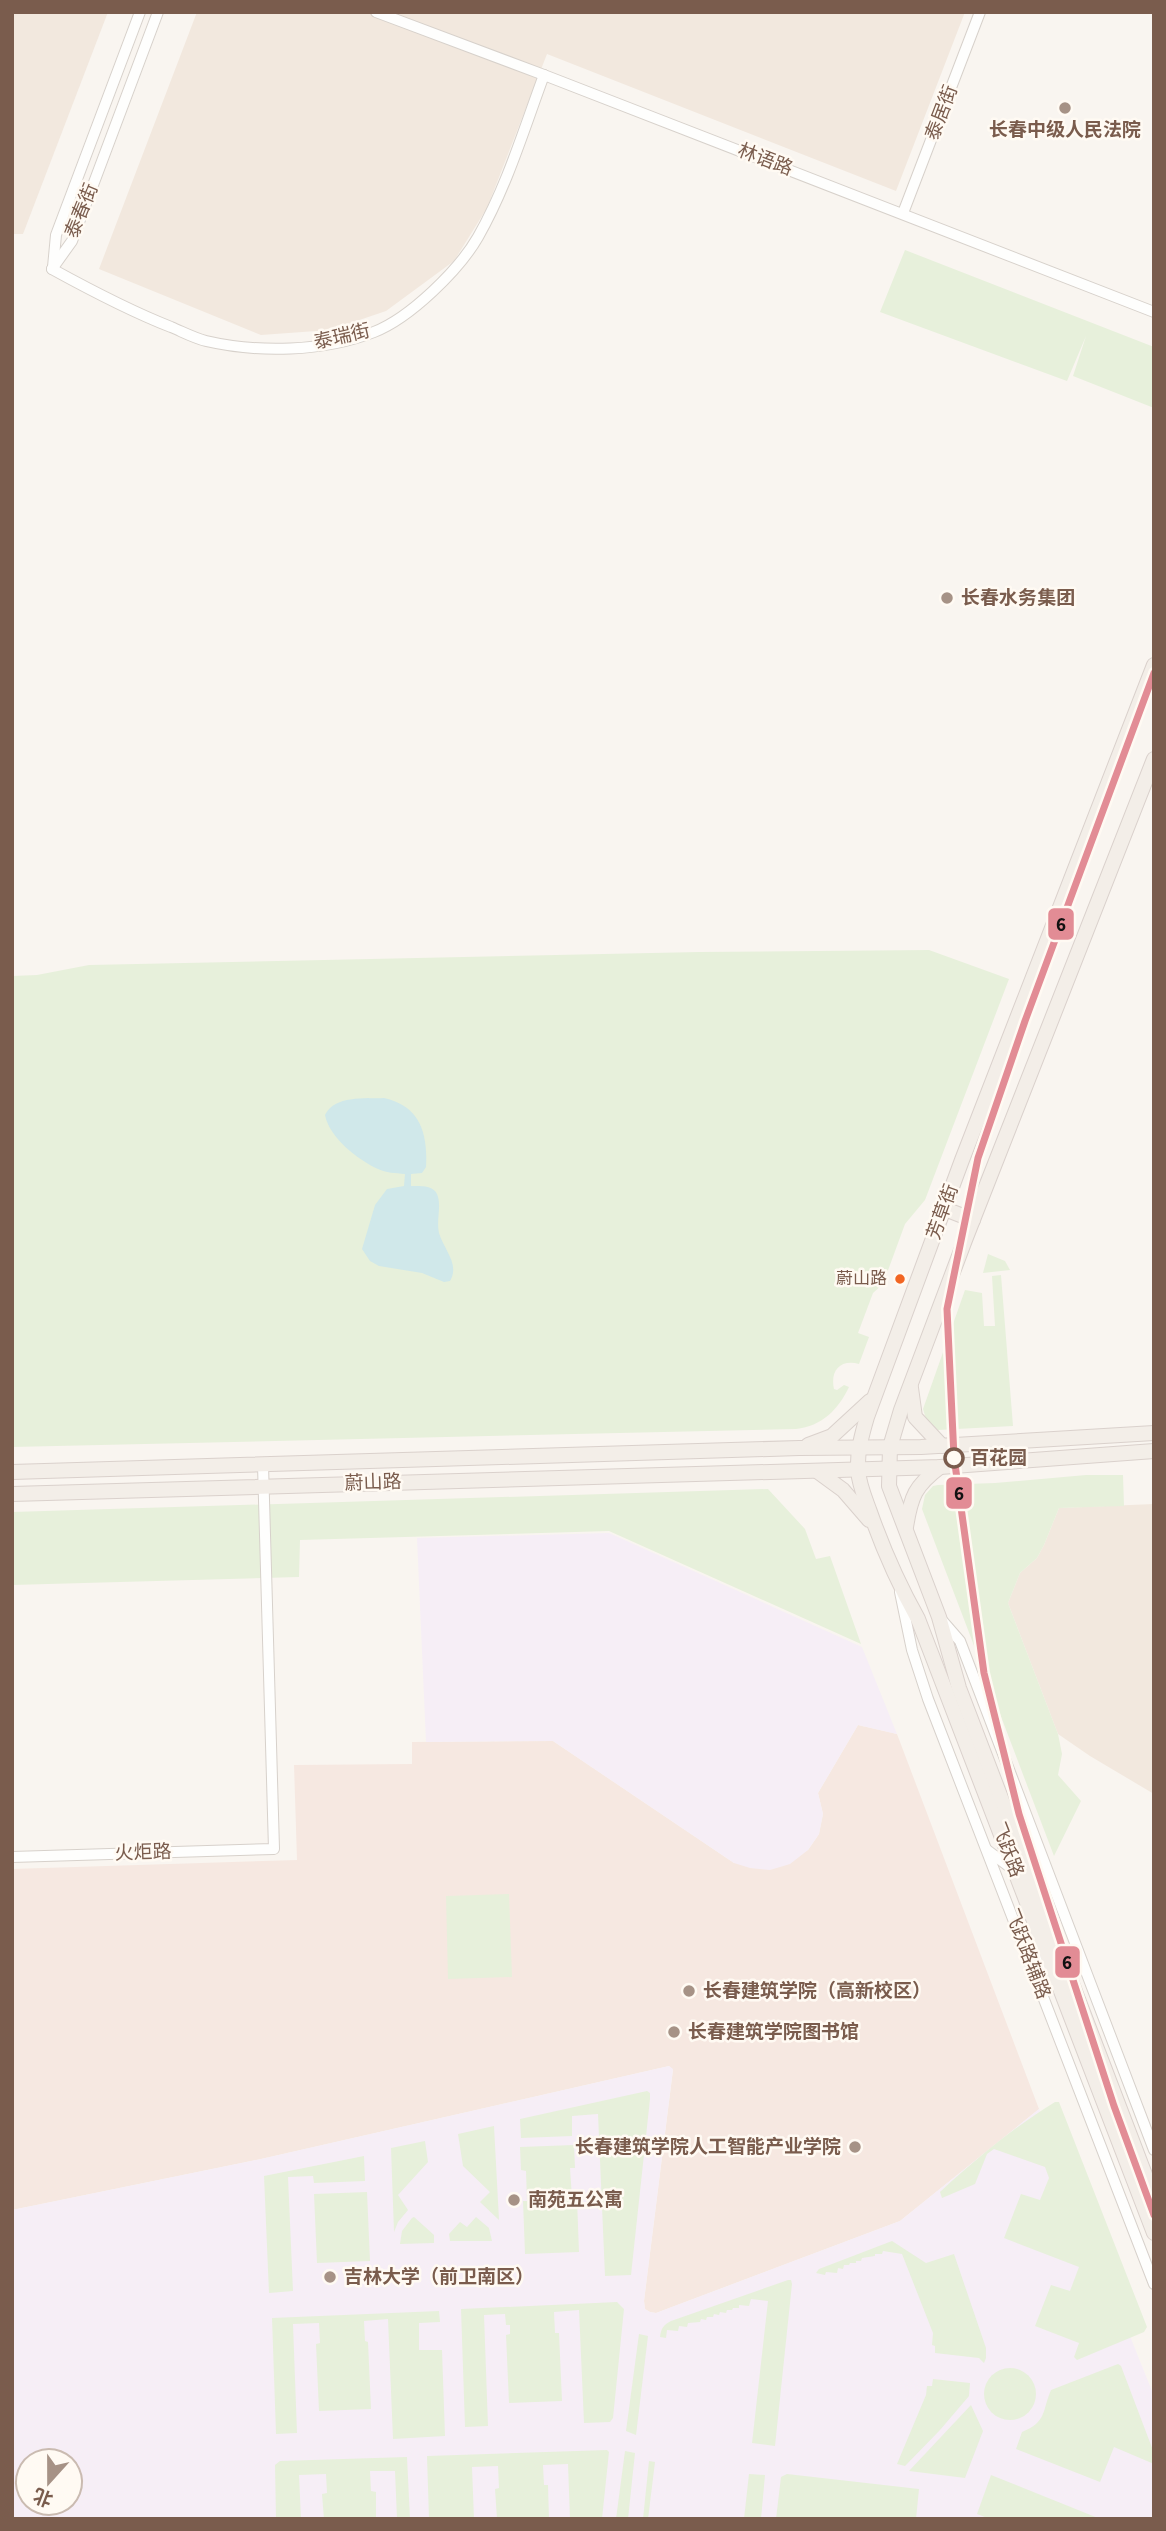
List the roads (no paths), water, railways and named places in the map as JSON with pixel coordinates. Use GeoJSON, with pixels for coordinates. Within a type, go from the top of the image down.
{"type":"FeatureCollection","features":[{"type":"Feature","properties":{"kind":"main road","name":"芳草街"},"geometry":{"type":"LineString","coordinates":[[858,1469],[859,1448],[874,1397],[1154,665]]}},
{"type":"Feature","properties":{"kind":"main road","name":"芳草街"},"geometry":{"type":"LineString","coordinates":[[888,1468],[890,1447],[911,1383],[1154,759]]}},
{"type":"Feature","properties":{"kind":"main road"},"geometry":{"type":"LineString","coordinates":[[945,1209],[973,1220]]}},
{"type":"Feature","properties":{"kind":"main road"},"geometry":{"type":"LineString","coordinates":[[911,1383],[915,1417],[942,1446]]}},
{"type":"Feature","properties":{"kind":"main road"},"geometry":{"type":"LineString","coordinates":[[799,1448],[832,1436],[874,1397]]}},
{"type":"Feature","properties":{"kind":"main road","name":"蔚山路"},"geometry":{"type":"LineString","coordinates":[[12,1472],[942,1446],[1154,1433]]}},
{"type":"Feature","properties":{"kind":"main road","name":"蔚山路"},"geometry":{"type":"LineString","coordinates":[[12,1494],[940,1467],[1154,1451]]}},
{"type":"Feature","properties":{"kind":"main road"},"geometry":{"type":"LineString","coordinates":[[906,1528],[911,1498],[925,1478],[940,1467]]}},
{"type":"Feature","properties":{"kind":"main road","name":"飞跃路"},"geometry":{"type":"LineString","coordinates":[[888,1468],[889,1486],[939,1617],[958,1688],[1154,2198]]}},
{"type":"Feature","properties":{"kind":"main road","name":"飞跃路"},"geometry":{"type":"LineString","coordinates":[[858,1469],[875,1527],[897,1583],[918,1619],[1154,2233]]}},
{"type":"Feature","properties":{"kind":"main road"},"geometry":{"type":"LineString","coordinates":[[817,1471],[843,1490],[875,1527]]}},
{"type":"Feature","properties":{"kind":"street","name":"泰春街"},"geometry":{"type":"LineString","coordinates":[[52,269],[56,236],[140,12]]}},
{"type":"Feature","properties":{"kind":"street","name":"泰春街"},"geometry":{"type":"LineString","coordinates":[[52,269],[72,241],[158,12]]}},
{"type":"Feature","properties":{"kind":"street","name":"林语路"},"geometry":{"type":"LineString","coordinates":[[376,12],[1154,312]]}},
{"type":"Feature","properties":{"kind":"street","name":"泰居街"},"geometry":{"type":"LineString","coordinates":[[903,213],[980,12]]}},
{"type":"Feature","properties":{"kind":"street","name":"泰瑞街"},"geometry":{"type":"LineString","coordinates":[[52,269],[131,312],[205,341],[262,348],[328,345],[375,331],[416,305],[447,278],[477,238],[502,189],[544,75]]}},
{"type":"Feature","properties":{"kind":"street"},"geometry":{"type":"LineString","coordinates":[[263,1465],[264,1486]]}},
{"type":"Feature","properties":{"kind":"street","name":"火炬路"},"geometry":{"type":"LineString","coordinates":[[12,1857],[274,1849],[264,1486]]}},
{"type":"Feature","properties":{"kind":"street","name":"飞跃路辅路"},"geometry":{"type":"LineString","coordinates":[[897,1583],[918,1673],[1154,2284]]}},
{"type":"Feature","properties":{"kind":"street"},"geometry":{"type":"LineString","coordinates":[[939,1617],[960,1641],[1154,2150]]}},
{"type":"Feature","properties":{"kind":"street"},"geometry":{"type":"LineString","coordinates":[[987,1850],[1015,1871]]}},
{"type":"Feature","properties":{"kind":"street"},"geometry":{"type":"LineString","coordinates":[[1040,1986],[1042,1942]]}},
{"type":"Feature","properties":{"kind":"water"},"geometry":{"type":"Polygon","coordinates":[[[384,1098],[406,1107],[414,1114],[423,1132],[426,1167],[422,1173],[411,1174],[411,1186],[429,1188],[437,1194],[439,1233],[453,1269],[450,1281],[444,1282],[422,1273],[379,1266],[370,1261],[362,1249],[375,1205],[387,1189],[404,1186],[405,1174],[381,1170],[353,1154],[332,1131],[325,1115],[343,1101],[384,1098]]]}},
{"type":"Feature","properties":{"kind":"place","name":"长春中级人民法院"},"geometry":{"type":"Point","coordinates":[1065,108]}},
{"type":"Feature","properties":{"kind":"place","name":"长春水务集团"},"geometry":{"type":"Point","coordinates":[947,598]}},
{"type":"Feature","properties":{"kind":"place","name":"蔚山路"},"geometry":{"type":"Point","coordinates":[900,1279]}},
{"type":"Feature","properties":{"kind":"place","name":"百花园"},"geometry":{"type":"Point","coordinates":[954,1458]}},
{"type":"Feature","properties":{"kind":"place","name":"长春建筑学院（高新校区）"},"geometry":{"type":"Point","coordinates":[689,1991]}},
{"type":"Feature","properties":{"kind":"place","name":"长春建筑学院图书馆"},"geometry":{"type":"Point","coordinates":[674,2032]}},
{"type":"Feature","properties":{"kind":"place","name":"长春建筑学院人工智能产业学院"},"geometry":{"type":"Point","coordinates":[855,2147]}},
{"type":"Feature","properties":{"kind":"place","name":"南苑五公寓"},"geometry":{"type":"Point","coordinates":[514,2200]}},
{"type":"Feature","properties":{"kind":"place","name":"吉林大学（前卫南区）"},"geometry":{"type":"Point","coordinates":[330,2277]}}]}
